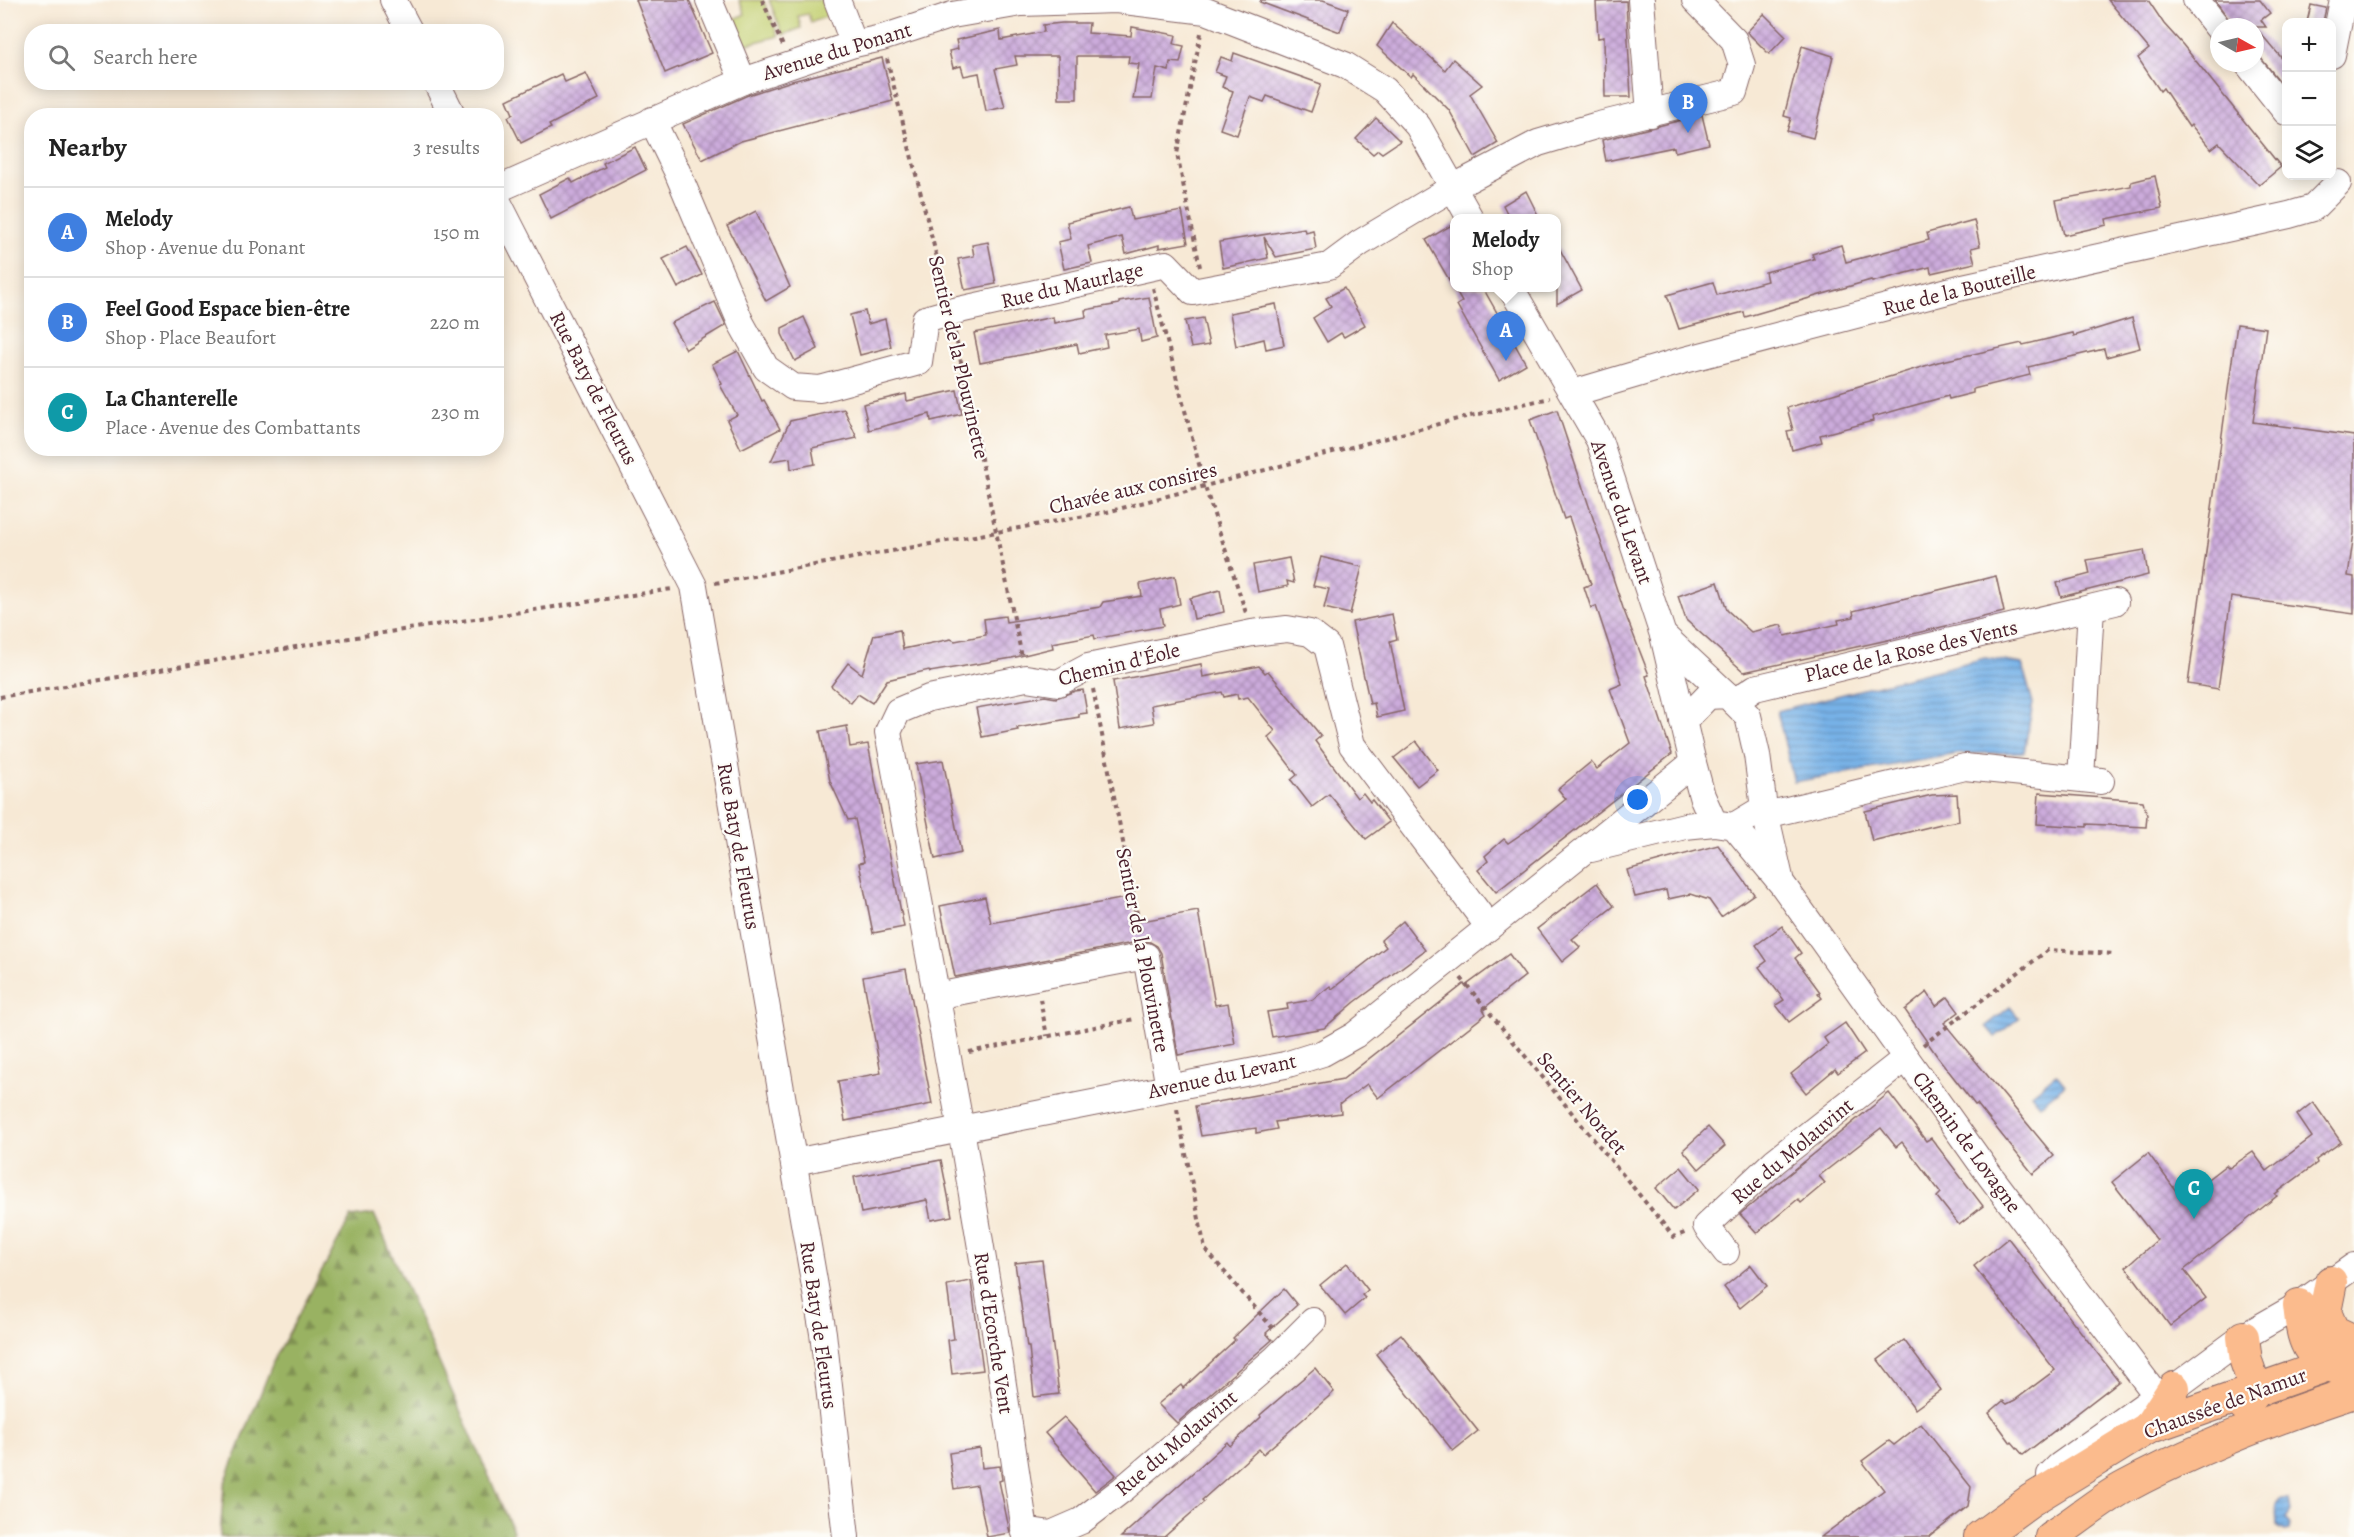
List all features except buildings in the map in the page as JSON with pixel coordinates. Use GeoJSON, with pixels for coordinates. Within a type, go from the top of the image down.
{"type":"FeatureCollection","features":[{"type":"Feature","properties":{"kind":"main road"},"geometry":{"type":"LineString","coordinates":[[2342,1274],[2325,1312],[2333,1331],[2354,1341]]}},
{"type":"Feature","properties":{"kind":"main road"},"geometry":{"type":"LineString","coordinates":[[2299,1305],[2302,1329],[2309,1350],[2345,1365]]}},
{"type":"Feature","properties":{"kind":"main road"},"geometry":{"type":"LineString","coordinates":[[2213,1443],[2256,1390],[2246,1361],[2243,1337]]}},
{"type":"Feature","properties":{"kind":"main road","name":"Chaussée de Namur"},"geometry":{"type":"LineString","coordinates":[[1980,1537],[2016,1510],[2148,1428],[2256,1390],[2345,1365]]}},
{"type":"Feature","properties":{"kind":"main road"},"geometry":{"type":"LineString","coordinates":[[2148,1428],[2166,1392]]}},
{"type":"Feature","properties":{"kind":"main road","name":"Chaussée de Namur"},"geometry":{"type":"LineString","coordinates":[[2067,1532],[2120,1490],[2213,1443],[2291,1412],[2354,1392]]}},
{"type":"Feature","properties":{"kind":"street"},"geometry":{"type":"LineString","coordinates":[[393,0],[406,24]]}},
{"type":"Feature","properties":{"kind":"street"},"geometry":{"type":"LineString","coordinates":[[709,0],[743,81]]}},
{"type":"Feature","properties":{"kind":"street"},"geometry":{"type":"LineString","coordinates":[[837,0],[854,44]]}},
{"type":"Feature","properties":{"kind":"street","name":"Avenue du Ponant"},"geometry":{"type":"LineString","coordinates":[[504,186],[652,120],[791,63],[882,38],[952,15],[1021,3],[1116,0],[1206,11],[1345,65],[1385,90],[1418,126],[1467,214]]}},
{"type":"Feature","properties":{"kind":"street"},"geometry":{"type":"LineString","coordinates":[[1641,0],[1650,114]]}},
{"type":"Feature","properties":{"kind":"street"},"geometry":{"type":"LineString","coordinates":[[1205,290],[1329,266],[1360,243],[1452,188],[1538,143],[1595,126],[1734,92],[1742,65],[1734,40],[1695,0]]}},
{"type":"Feature","properties":{"kind":"street"},"geometry":{"type":"LineString","coordinates":[[2196,0],[2211,18]]}},
{"type":"Feature","properties":{"kind":"street"},"geometry":{"type":"LineString","coordinates":[[2336,32],[2343,0]]}},
{"type":"Feature","properties":{"kind":"street"},"geometry":{"type":"LineString","coordinates":[[2254,72],[2282,107]]}},
{"type":"Feature","properties":{"kind":"street"},"geometry":{"type":"LineString","coordinates":[[440,90],[449,108]]}},
{"type":"Feature","properties":{"kind":"street","name":"Rue du Maurlage"},"geometry":{"type":"LineString","coordinates":[[652,120],[676,169],[741,323],[766,368],[793,387],[820,389],[919,362],[925,319],[950,312],[1166,264],[1193,292],[1205,290]]}},
{"type":"Feature","properties":{"kind":"street","name":"Rue de la Bouteille"},"geometry":{"type":"LineString","coordinates":[[1573,393],[1681,361],[1963,287],[2289,215],[2313,208],[2341,183]]}},
{"type":"Feature","properties":{"kind":"street","name":"Rue Baty de Fleurus"},"geometry":{"type":"LineString","coordinates":[[504,214],[694,586],[823,1333],[846,1537]]}},
{"type":"Feature","properties":{"kind":"street"},"geometry":{"type":"LineString","coordinates":[[1513,292],[1573,393]]}},
{"type":"Feature","properties":{"kind":"street","name":"Avenue du Levant"},"geometry":{"type":"LineString","coordinates":[[794,1162],[1285,1065],[1323,1053],[1355,1035],[1693,764],[1663,634],[1599,440],[1573,393]]}},
{"type":"Feature","properties":{"kind":"street","name":"Place de la Rose des Vents"},"geometry":{"type":"LineString","coordinates":[[1683,722],[1708,696],[1731,698],[1755,688],[2103,605],[2091,780],[1965,767],[1765,811],[1724,824]]}},
{"type":"Feature","properties":{"kind":"street","name":"Chemin d'Éole"},"geometry":{"type":"LineString","coordinates":[[961,1129],[888,732],[898,711],[929,698],[1026,678],[1058,683],[1089,667],[1252,633],[1287,629],[1310,633],[1327,646],[1352,745],[1489,927]]}},
{"type":"Feature","properties":{"kind":"street","name":"Avenue du Levant"},"geometry":{"type":"LineString","coordinates":[[1663,634],[1748,716],[1757,755],[1765,811]]}},
{"type":"Feature","properties":{"kind":"street","name":"Chemin de Lovagne"},"geometry":{"type":"LineString","coordinates":[[1693,764],[1702,796],[1724,824],[1782,884],[2021,1216],[2166,1392]]}},
{"type":"Feature","properties":{"kind":"street","name":"Chemin de Lovagne"},"geometry":{"type":"LineString","coordinates":[[1765,811],[1782,884]]}},
{"type":"Feature","properties":{"kind":"street","name":"Avenue du Levant"},"geometry":{"type":"LineString","coordinates":[[1585,850],[1636,840],[1685,826],[1724,824]]}},
{"type":"Feature","properties":{"kind":"street"},"geometry":{"type":"LineString","coordinates":[[936,996],[1036,979],[1146,956]]}},
{"type":"Feature","properties":{"kind":"street","name":"Sentier de la Plouvinette"},"geometry":{"type":"LineString","coordinates":[[1146,956],[1169,1088]]}},
{"type":"Feature","properties":{"kind":"street","name":"Rue du Molauvint"},"geometry":{"type":"LineString","coordinates":[[1706,1226],[1775,1161],[1906,1058]]}},
{"type":"Feature","properties":{"kind":"street","name":"Rue d'Ecorche Vent"},"geometry":{"type":"LineString","coordinates":[[961,1129],[994,1325],[1025,1533]]}},
{"type":"Feature","properties":{"kind":"street"},"geometry":{"type":"LineString","coordinates":[[1706,1226],[1726,1252]]}},
{"type":"Feature","properties":{"kind":"street"},"geometry":{"type":"LineString","coordinates":[[2016,1510],[2059,1466],[2243,1337],[2299,1305],[2342,1274]]}},
{"type":"Feature","properties":{"kind":"street","name":"Rue du Molauvint"},"geometry":{"type":"LineString","coordinates":[[1025,1533],[1052,1534],[1081,1521],[1123,1489],[1257,1374],[1313,1321]]}},
{"type":"Feature","properties":{"kind":"path"},"geometry":{"type":"LineString","coordinates":[[762,0],[791,63]]}},
{"type":"Feature","properties":{"kind":"path"},"geometry":{"type":"LineString","coordinates":[[1205,290],[1177,154],[1206,11]]}},
{"type":"Feature","properties":{"kind":"path","name":"Sentier de la Plouvinette"},"geometry":{"type":"LineString","coordinates":[[882,38],[950,312],[1026,678]]}},
{"type":"Feature","properties":{"kind":"path"},"geometry":{"type":"LineString","coordinates":[[1148,268],[1205,487],[1252,633]]}},
{"type":"Feature","properties":{"kind":"path","name":"Chavée aux consires"},"geometry":{"type":"LineString","coordinates":[[0,697],[343,639],[694,586],[1107,512],[1461,418],[1573,393]]}},
{"type":"Feature","properties":{"kind":"path","name":"Sentier de la Plouvinette"},"geometry":{"type":"LineString","coordinates":[[1089,667],[1146,956]]}},
{"type":"Feature","properties":{"kind":"path"},"geometry":{"type":"LineString","coordinates":[[1906,1058],[2048,950],[2114,954]]}},
{"type":"Feature","properties":{"kind":"path","name":"Sentier Nordet"},"geometry":{"type":"LineString","coordinates":[[1448,961],[1536,1072],[1674,1237],[1706,1226]]}},
{"type":"Feature","properties":{"kind":"path"},"geometry":{"type":"LineString","coordinates":[[1036,979],[1047,1036]]}},
{"type":"Feature","properties":{"kind":"path"},"geometry":{"type":"LineString","coordinates":[[947,1056],[1155,1015]]}},
{"type":"Feature","properties":{"kind":"path"},"geometry":{"type":"LineString","coordinates":[[1169,1088],[1177,1106],[1205,1249],[1287,1345]]}},
{"type":"Feature","properties":{"kind":"green space"},"geometry":{"type":"Polygon","coordinates":[[[739,0],[763,0],[779,36],[740,46],[729,21],[745,14],[739,0]]]}},
{"type":"Feature","properties":{"kind":"green space"},"geometry":{"type":"Polygon","coordinates":[[[769,0],[836,0],[841,12],[811,22],[808,14],[798,16],[801,28],[783,35],[769,0]]]}},
{"type":"Feature","properties":{"kind":"green space"},"geometry":{"type":"Polygon","coordinates":[[[374,1214],[513,1531],[512,1537],[220,1537],[224,1485],[274,1360],[351,1217],[374,1214]]]}},
{"type":"Feature","properties":{"kind":"water"},"geometry":{"type":"Polygon","coordinates":[[[1985,658],[2022,664],[2033,703],[2024,752],[1958,754],[1794,782],[1777,711],[1985,658]]]}},
{"type":"Feature","properties":{"kind":"water"},"geometry":{"type":"Polygon","coordinates":[[[2010,1007],[2019,1018],[1995,1037],[1986,1026],[2010,1007]]]}},
{"type":"Feature","properties":{"kind":"water"},"geometry":{"type":"Polygon","coordinates":[[[2056,1074],[2065,1085],[2040,1105],[2031,1094],[2056,1074]]]}},
{"type":"Feature","properties":{"kind":"water"},"geometry":{"type":"Polygon","coordinates":[[[2281,1499],[2289,1499],[2291,1511],[2286,1518],[2290,1525],[2289,1530],[2284,1531],[2277,1527],[2276,1505],[2281,1499]]]}},
{"type":"Feature","properties":{"kind":"place","name":"Feel Good Espace bien-être"},"geometry":{"type":"Point","coordinates":[1688,133]}},
{"type":"Feature","properties":{"kind":"place","name":"Melody"},"geometry":{"type":"Point","coordinates":[1506,361]}},
{"type":"Feature","properties":{"kind":"place","name":"La Chanterelle"},"geometry":{"type":"Point","coordinates":[2194,1219]}}]}
